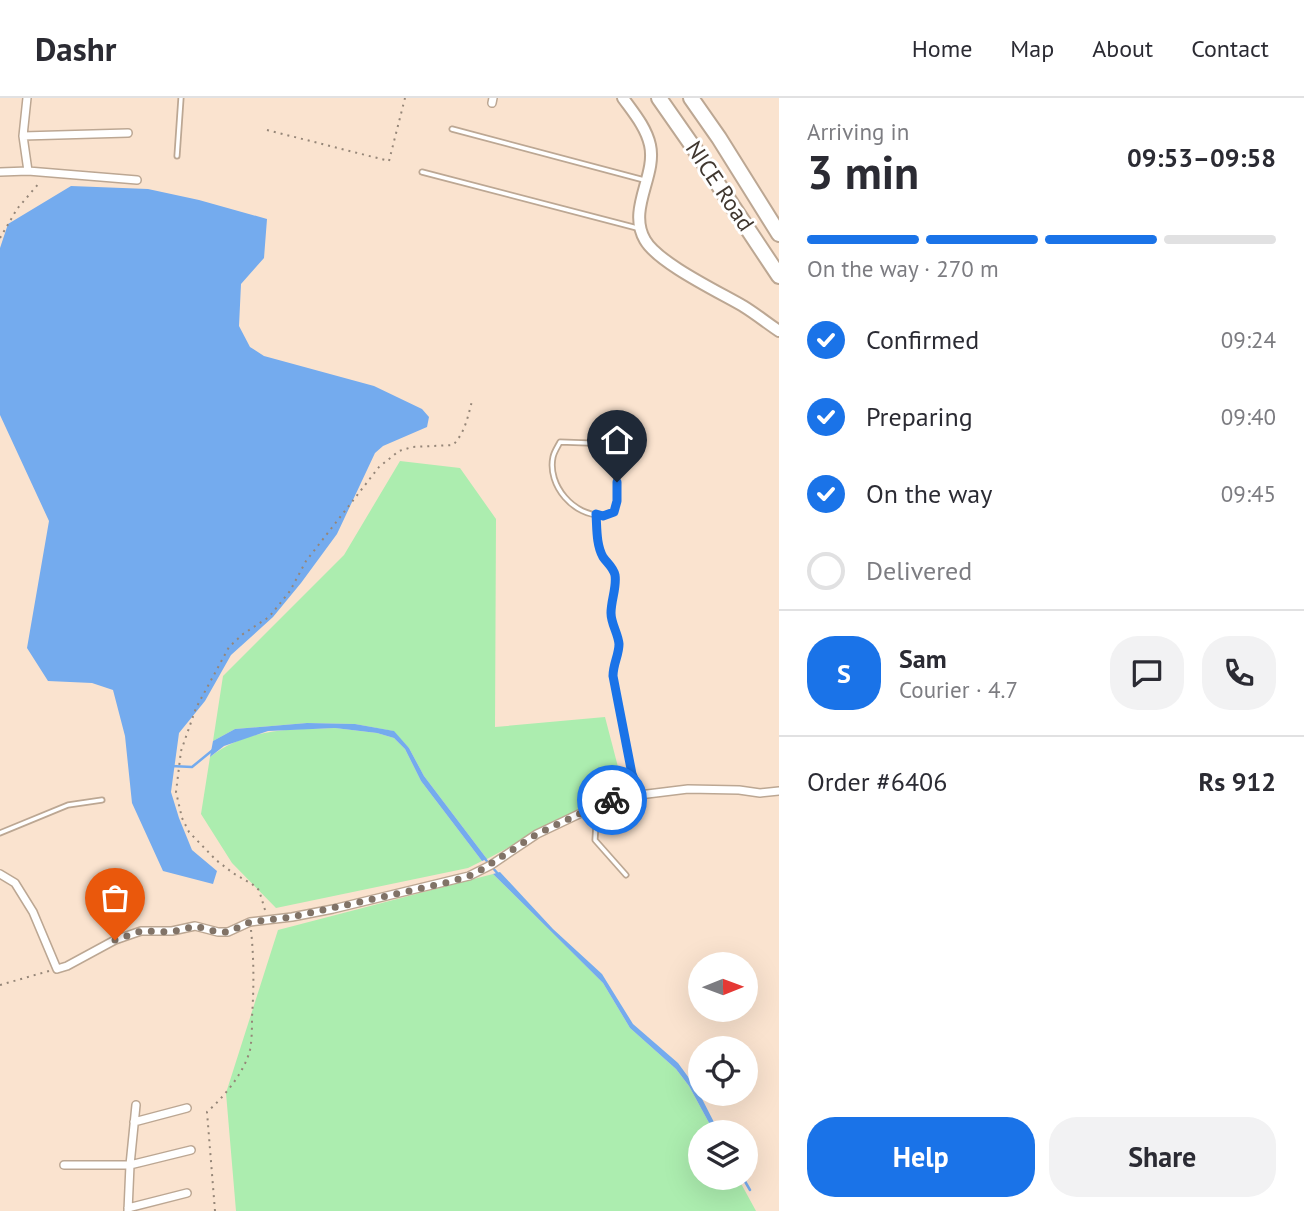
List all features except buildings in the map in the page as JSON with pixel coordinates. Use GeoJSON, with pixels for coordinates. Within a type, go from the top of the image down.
{"type":"FeatureCollection","features":[{"type":"Feature","properties":{"kind":"highway","name":"NICE Road"},"geometry":{"type":"LineString","coordinates":[[659,98],[779,276]]}},
{"type":"Feature","properties":{"kind":"highway","name":"NICE Road"},"geometry":{"type":"LineString","coordinates":[[691,98],[779,234]]}},
{"type":"Feature","properties":{"kind":"street"},"geometry":{"type":"LineString","coordinates":[[27,98],[23,135],[28,171]]}},
{"type":"Feature","properties":{"kind":"street"},"geometry":{"type":"LineString","coordinates":[[623,98],[644,128],[650,146],[650,161],[640,208],[645,239],[670,264],[779,331]]}},
{"type":"Feature","properties":{"kind":"street"},"geometry":{"type":"LineString","coordinates":[[23,135],[128,133]]}},
{"type":"Feature","properties":{"kind":"street"},"geometry":{"type":"LineString","coordinates":[[0,172],[28,171],[137,180]]}},
{"type":"Feature","properties":{"kind":"street"},"geometry":{"type":"LineString","coordinates":[[0,874],[15,883],[33,912],[57,969],[115,940],[141,931],[172,932],[195,926],[228,932],[250,922],[290,917],[469,876],[491,865],[537,834],[598,805],[623,797],[688,789],[760,793],[779,791]]}},
{"type":"Feature","properties":{"kind":"street"},"geometry":{"type":"LineString","coordinates":[[136,1105],[128,1209],[187,1193]]}},
{"type":"Feature","properties":{"kind":"street"},"geometry":{"type":"LineString","coordinates":[[134,1122],[187,1108]]}},
{"type":"Feature","properties":{"kind":"street"},"geometry":{"type":"LineString","coordinates":[[64,1165],[130,1165],[191,1150]]}},
{"type":"Feature","properties":{"kind":"lane"},"geometry":{"type":"LineString","coordinates":[[177,156],[181,98]]}},
{"type":"Feature","properties":{"kind":"lane"},"geometry":{"type":"LineString","coordinates":[[452,129],[646,181]]}},
{"type":"Feature","properties":{"kind":"lane"},"geometry":{"type":"LineString","coordinates":[[422,172],[642,230]]}},
{"type":"Feature","properties":{"kind":"lane"},"geometry":{"type":"LineString","coordinates":[[560,442],[616,444],[617,501],[614,512],[603,516],[596,514],[573,505],[558,490],[554,478],[553,457],[560,442]]}},
{"type":"Feature","properties":{"kind":"lane"},"geometry":{"type":"LineString","coordinates":[[596,514],[599,548],[614,571],[611,613],[619,640],[619,651],[613,665],[613,676],[632,774],[640,794]]}},
{"type":"Feature","properties":{"kind":"lane"},"geometry":{"type":"LineString","coordinates":[[0,833],[68,806],[102,800]]}},
{"type":"Feature","properties":{"kind":"lane"},"geometry":{"type":"LineString","coordinates":[[598,805],[595,840],[625,875]]}},
{"type":"Feature","properties":{"kind":"path"},"geometry":{"type":"LineString","coordinates":[[267,130],[389,161],[405,98]]}},
{"type":"Feature","properties":{"kind":"path"},"geometry":{"type":"LineString","coordinates":[[0,238],[17,209],[48,173]]}},
{"type":"Feature","properties":{"kind":"path"},"geometry":{"type":"LineString","coordinates":[[265,913],[260,890],[209,853],[190,832],[182,818],[176,792],[181,751],[196,708],[229,647],[269,617],[290,591],[306,561],[379,467],[399,451],[412,447],[453,445],[460,439],[472,401]]}},
{"type":"Feature","properties":{"kind":"path"},"geometry":{"type":"LineString","coordinates":[[215,1211],[207,1112],[219,1102],[242,1068],[249,1051],[254,986],[250,922]]}},
{"type":"Feature","properties":{"kind":"path"},"geometry":{"type":"LineString","coordinates":[[0,985],[57,969]]}},
{"type":"Feature","properties":{"kind":"green space"},"geometry":{"type":"Polygon","coordinates":[[[400,461],[460,468],[496,519],[495,727],[605,717],[623,786],[487,859],[424,776],[409,748],[393,731],[355,724],[307,723],[235,729],[213,741],[223,676],[344,555],[400,461]]]}},
{"type":"Feature","properties":{"kind":"green space"},"geometry":{"type":"Polygon","coordinates":[[[335,728],[394,738],[405,749],[421,781],[482,861],[468,868],[276,908],[232,863],[201,814],[210,757],[225,747],[255,735],[285,730],[335,728]]]}},
{"type":"Feature","properties":{"kind":"green space"},"geometry":{"type":"Polygon","coordinates":[[[493,874],[603,983],[630,1028],[676,1069],[688,1085],[688,1106],[700,1106],[707,1120],[688,1120],[688,1190],[745,1190],[756,1211],[236,1211],[226,1093],[278,930],[493,874]]]}},
{"type":"Feature","properties":{"kind":"water"},"geometry":{"type":"Polygon","coordinates":[[[71,186],[148,189],[267,219],[264,258],[241,284],[239,326],[250,347],[264,356],[374,386],[422,409],[429,417],[427,427],[383,446],[375,453],[337,534],[273,617],[231,655],[205,701],[179,733],[171,792],[192,850],[217,871],[213,884],[163,871],[132,803],[125,736],[113,690],[92,683],[48,681],[27,648],[49,521],[0,415],[0,248],[8,224],[71,186]]]}},
{"type":"Feature","properties":{"kind":"water"},"geometry":{"type":"Polygon","coordinates":[[[307,723],[355,724],[394,731],[409,748],[424,776],[487,859],[482,861],[421,781],[405,749],[394,738],[335,728],[268,731],[224,746],[210,757],[213,741],[235,729],[307,723]]]}},
{"type":"Feature","properties":{"kind":"water"},"geometry":{"type":"Polygon","coordinates":[[[500,872],[553,929],[602,974],[633,1024],[678,1063],[688,1077],[688,1085],[676,1069],[630,1028],[603,983],[493,874],[500,872]]]}},
{"type":"Feature","properties":{"kind":"water"},"geometry":{"type":"Polygon","coordinates":[[[700,1106],[706,1106],[713,1120],[707,1120],[700,1106]]]}},
{"type":"Feature","properties":{"kind":"waterway"},"geometry":{"type":"LineString","coordinates":[[171,766],[192,767],[214,749]]}},
{"type":"Feature","properties":{"kind":"waterway"},"geometry":{"type":"LineString","coordinates":[[485,859],[499,875]]}},
{"type":"Feature","properties":{"kind":"way so far"},"geometry":{"type":"LineString","coordinates":[[115,940],[141,931],[172,932],[195,926],[228,932],[250,922],[333,909],[449,882],[491,865],[537,834],[612,800]]}},
{"type":"Feature","properties":{"kind":"route"},"geometry":{"type":"LineString","coordinates":[[612,800],[640,794],[632,774],[613,676],[613,665],[619,651],[619,640],[611,613],[614,571],[599,548],[596,514],[603,516],[614,512],[617,482]]}}]}
